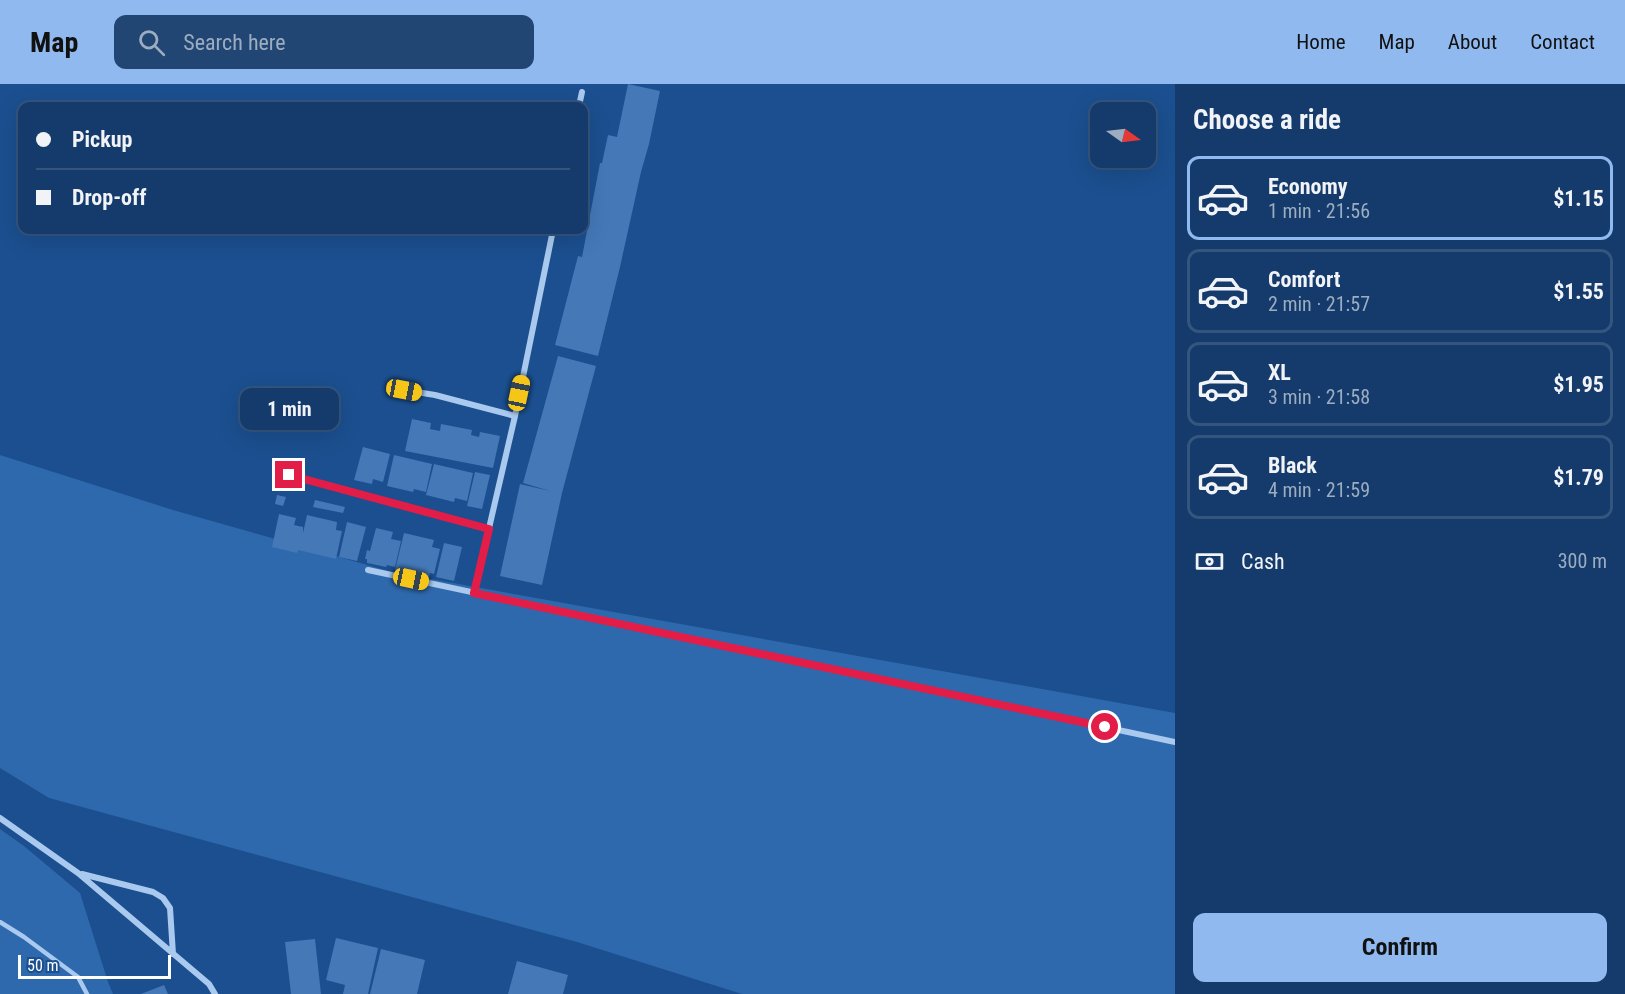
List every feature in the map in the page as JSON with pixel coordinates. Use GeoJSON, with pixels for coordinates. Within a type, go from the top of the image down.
{"type":"FeatureCollection","features":[{"type":"Feature","properties":{"kind":"street"},"geometry":{"type":"LineString","coordinates":[[580,102],[582,92]]}},
{"type":"Feature","properties":{"kind":"street"},"geometry":{"type":"LineString","coordinates":[[474,593],[515,416],[553,234]]}},
{"type":"Feature","properties":{"kind":"street"},"geometry":{"type":"LineString","coordinates":[[404,390],[515,416]]}},
{"type":"Feature","properties":{"kind":"street"},"geometry":{"type":"LineString","coordinates":[[289,475],[489,529]]}},
{"type":"Feature","properties":{"kind":"street"},"geometry":{"type":"LineString","coordinates":[[368,570],[1175,742]]}},
{"type":"Feature","properties":{"kind":"street"},"geometry":{"type":"LineString","coordinates":[[0,818],[78,873],[209,984],[215,994]]}},
{"type":"Feature","properties":{"kind":"street"},"geometry":{"type":"LineString","coordinates":[[78,873],[153,892],[163,898],[170,908],[173,954]]}},
{"type":"Feature","properties":{"kind":"lane"},"geometry":{"type":"LineString","coordinates":[[0,922],[24,936],[78,977],[87,994]]}},
{"type":"Feature","properties":{"kind":"shaded area"},"geometry":{"type":"Polygon","coordinates":[[[0,455],[173,510],[392,572],[1175,713],[1175,994],[742,994],[577,942],[49,798],[0,768],[0,455]]]}},
{"type":"Feature","properties":{"kind":"shaded area"},"geometry":{"type":"Polygon","coordinates":[[[0,829],[80,893],[113,994],[0,994],[0,829]]]}},
{"type":"Feature","properties":{"kind":"building"},"geometry":{"type":"Polygon","coordinates":[[[628,84],[660,91],[598,356],[555,345],[578,256],[582,257],[588,234],[600,163],[602,163],[608,135],[617,137],[628,84]]]}},
{"type":"Feature","properties":{"kind":"building"},"geometry":{"type":"Polygon","coordinates":[[[558,356],[596,366],[562,493],[542,585],[500,576],[520,484],[550,491],[523,483],[558,356]]]}},
{"type":"Feature","properties":{"kind":"building"},"geometry":{"type":"Polygon","coordinates":[[[412,419],[431,423],[430,429],[440,431],[441,424],[472,430],[471,435],[479,437],[480,432],[500,436],[493,468],[405,451],[412,419]]]}},
{"type":"Feature","properties":{"kind":"building"},"geometry":{"type":"Polygon","coordinates":[[[363,447],[390,454],[383,482],[373,479],[372,484],[354,480],[363,447]]]}},
{"type":"Feature","properties":{"kind":"building"},"geometry":{"type":"Polygon","coordinates":[[[394,455],[432,464],[426,492],[414,489],[413,492],[387,486],[394,455]]]}},
{"type":"Feature","properties":{"kind":"building"},"geometry":{"type":"Polygon","coordinates":[[[434,464],[473,473],[467,501],[455,498],[454,502],[426,495],[434,464]]]}},
{"type":"Feature","properties":{"kind":"building"},"geometry":{"type":"Polygon","coordinates":[[[475,472],[490,475],[482,509],[467,506],[475,472]]]}},
{"type":"Feature","properties":{"kind":"building"},"geometry":{"type":"Polygon","coordinates":[[[277,495],[286,497],[283,506],[275,504],[277,495]]]}},
{"type":"Feature","properties":{"kind":"building"},"geometry":{"type":"Polygon","coordinates":[[[315,500],[345,507],[343,513],[313,507],[315,500]]]}},
{"type":"Feature","properties":{"kind":"building"},"geometry":{"type":"Polygon","coordinates":[[[279,514],[296,518],[294,525],[303,527],[303,533],[307,515],[337,522],[336,530],[342,531],[336,559],[298,550],[297,553],[272,547],[279,514]]]}},
{"type":"Feature","properties":{"kind":"building"},"geometry":{"type":"Polygon","coordinates":[[[347,522],[366,527],[357,561],[339,557],[347,522]]]}},
{"type":"Feature","properties":{"kind":"building"},"geometry":{"type":"Polygon","coordinates":[[[376,528],[393,532],[391,539],[401,541],[395,567],[367,563],[365,559],[367,550],[370,551],[376,528]]]}},
{"type":"Feature","properties":{"kind":"building"},"geometry":{"type":"Polygon","coordinates":[[[404,533],[434,540],[432,547],[440,549],[434,574],[430,573],[429,578],[395,570],[404,533]]]}},
{"type":"Feature","properties":{"kind":"building"},"geometry":{"type":"Polygon","coordinates":[[[444,543],[462,547],[454,581],[436,577],[444,543]]]}},
{"type":"Feature","properties":{"kind":"building"},"geometry":{"type":"Polygon","coordinates":[[[336,938],[378,948],[368,994],[343,994],[345,985],[326,980],[336,938]]]}},
{"type":"Feature","properties":{"kind":"building"},"geometry":{"type":"Polygon","coordinates":[[[315,939],[321,994],[291,994],[285,942],[315,939]]]}},
{"type":"Feature","properties":{"kind":"building"},"geometry":{"type":"Polygon","coordinates":[[[381,949],[425,960],[417,994],[370,994],[381,949]]]}},
{"type":"Feature","properties":{"kind":"building"},"geometry":{"type":"Polygon","coordinates":[[[517,961],[568,975],[563,994],[508,994],[517,961]]]}},
{"type":"Feature","properties":{"kind":"building"},"geometry":{"type":"Polygon","coordinates":[[[164,985],[168,994],[141,994],[164,985]]]}},
{"type":"Feature","properties":{"kind":"route"},"geometry":{"type":"LineString","coordinates":[[289,475],[489,529],[474,593],[1105,727]]}}]}
